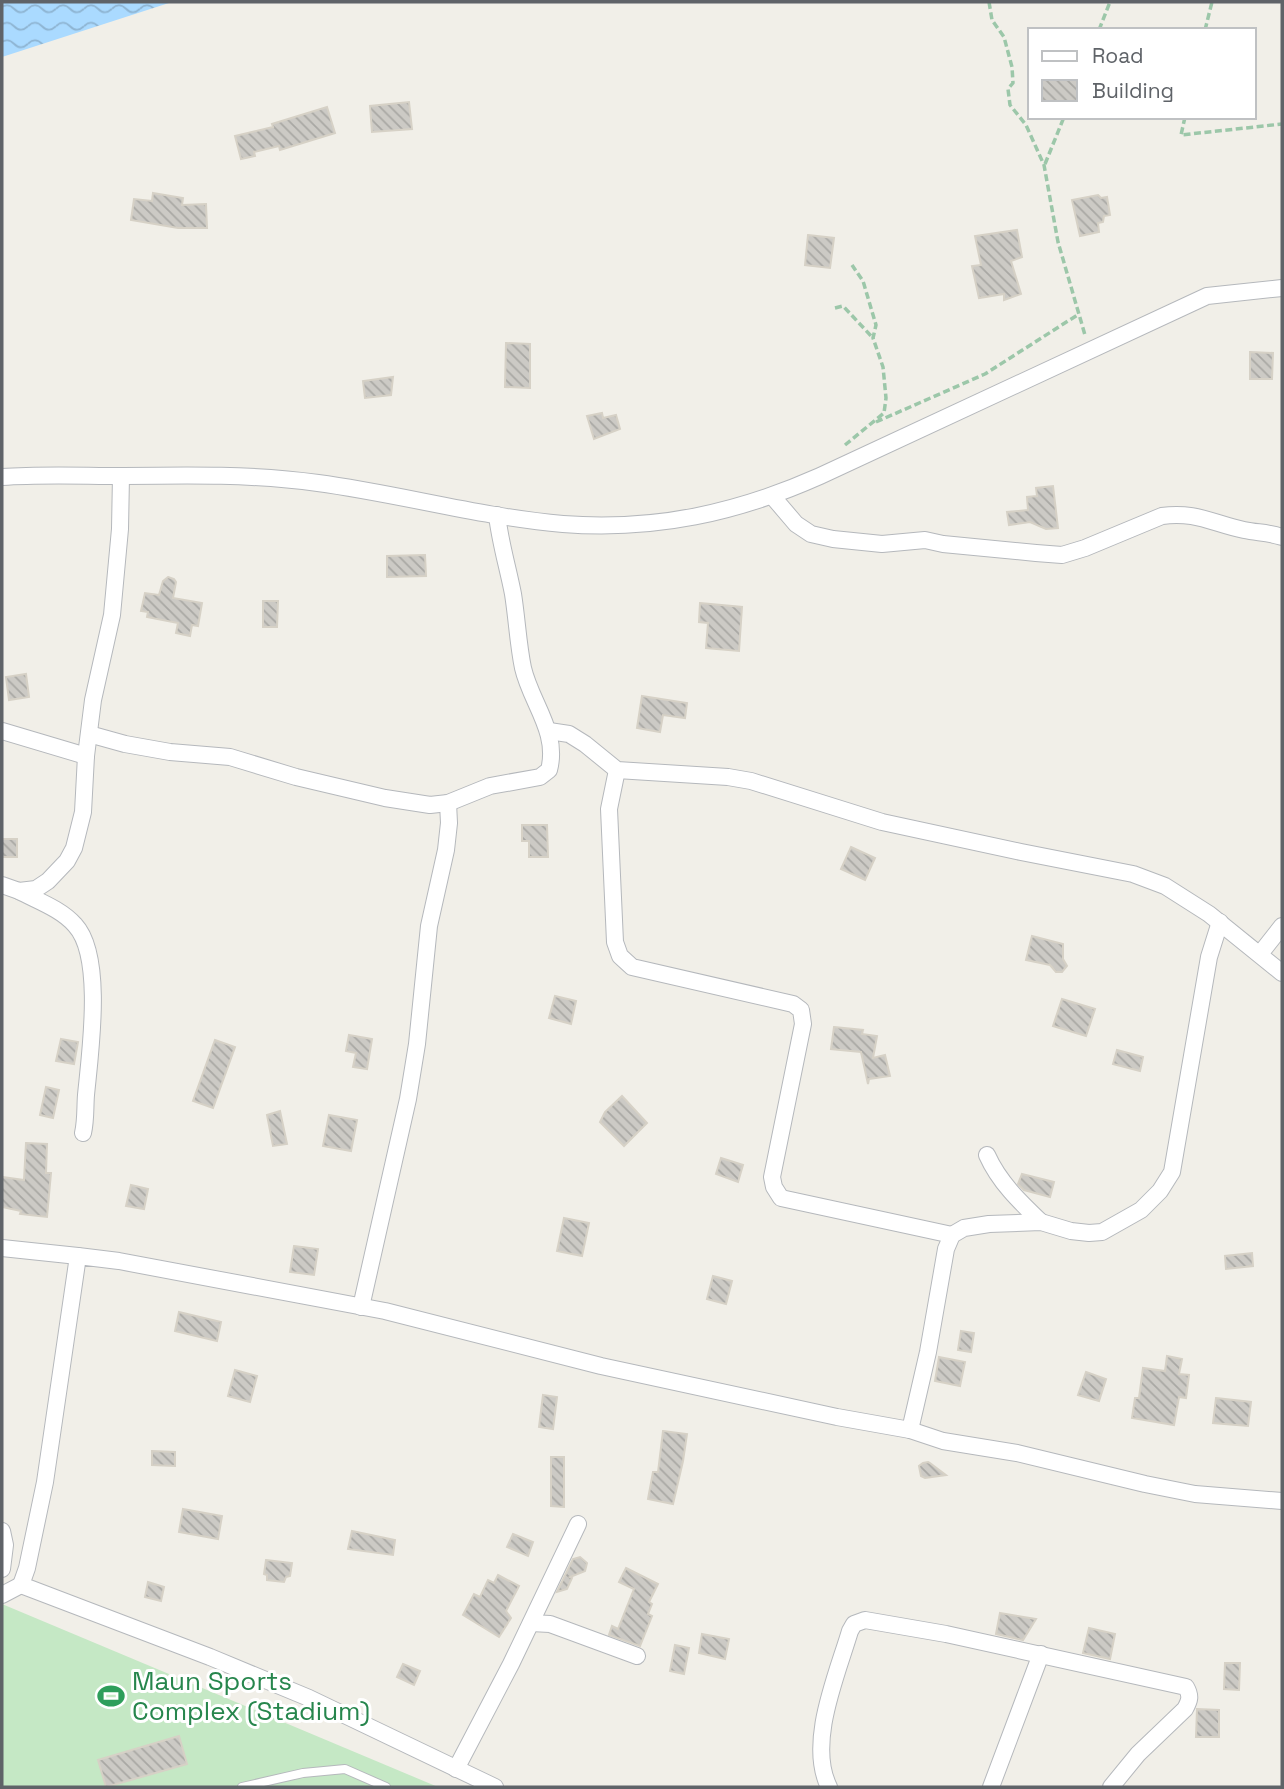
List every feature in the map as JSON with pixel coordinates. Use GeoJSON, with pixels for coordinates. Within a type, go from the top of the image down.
{"type":"FeatureCollection","features":[{"type":"Feature","properties":{"kind":"street"},"geometry":{"type":"LineString","coordinates":[[2,477],[256,476],[321,483],[497,515],[564,524],[654,523],[709,515],[773,497],[1207,296],[1282,288]]}},
{"type":"Feature","properties":{"kind":"street"},"geometry":{"type":"LineString","coordinates":[[19,891],[36,889],[48,881],[67,861],[74,848],[83,812],[93,700],[112,615],[120,529],[121,476]]}},
{"type":"Feature","properties":{"kind":"street"},"geometry":{"type":"LineString","coordinates":[[773,497],[796,524],[811,534],[882,544],[925,540],[978,548],[1062,555],[1174,514],[1195,515],[1246,531],[1265,531],[1282,537]]}},
{"type":"Feature","properties":{"kind":"street"},"geometry":{"type":"LineString","coordinates":[[89,734],[170,752],[243,760],[296,777],[385,798],[430,805],[448,803],[490,786],[540,776],[550,770],[552,759],[549,731],[523,670],[513,594],[497,515]]}},
{"type":"Feature","properties":{"kind":"street"},"geometry":{"type":"LineString","coordinates":[[2,731],[86,756]]}},
{"type":"Feature","properties":{"kind":"street"},"geometry":{"type":"LineString","coordinates":[[549,731],[569,734],[617,770],[728,777],[751,781],[882,821],[1133,874],[1165,886],[1220,922],[1282,973]]}},
{"type":"Feature","properties":{"kind":"street"},"geometry":{"type":"LineString","coordinates":[[617,770],[608,809],[615,942],[620,956],[632,967],[793,1004],[801,1010],[803,1024],[772,1177],[774,1187],[781,1198],[951,1235],[964,1228],[989,1224],[1041,1222],[1071,1231],[1102,1232],[1142,1210],[1160,1191],[1172,1172],[1209,957],[1220,922]]}},
{"type":"Feature","properties":{"kind":"street"},"geometry":{"type":"LineString","coordinates":[[360,1307],[408,1100],[417,1044],[429,926],[450,823],[448,803]]}},
{"type":"Feature","properties":{"kind":"street"},"geometry":{"type":"LineString","coordinates":[[2,885],[64,915],[76,926],[89,949],[93,995],[91,1060],[83,1133]]}},
{"type":"Feature","properties":{"kind":"street"},"geometry":{"type":"LineString","coordinates":[[1260,954],[1282,926]]}},
{"type":"Feature","properties":{"kind":"street"},"geometry":{"type":"LineString","coordinates":[[987,1155],[994,1171],[1041,1222]]}},
{"type":"Feature","properties":{"kind":"street"},"geometry":{"type":"LineString","coordinates":[[910,1430],[951,1235]]}},
{"type":"Feature","properties":{"kind":"street"},"geometry":{"type":"LineString","coordinates":[[2,1248],[119,1261],[385,1311],[601,1366],[910,1430],[943,1441],[1017,1453],[1195,1494],[1282,1501]]}},
{"type":"Feature","properties":{"kind":"street"},"geometry":{"type":"LineString","coordinates":[[2,1595],[21,1585],[27,1568],[45,1482],[78,1256]]}},
{"type":"Feature","properties":{"kind":"street"},"geometry":{"type":"LineString","coordinates":[[456,1769],[578,1524]]}},
{"type":"Feature","properties":{"kind":"street"},"geometry":{"type":"LineString","coordinates":[[2,1531],[5,1545],[2,1569]]}},
{"type":"Feature","properties":{"kind":"street"},"geometry":{"type":"LineString","coordinates":[[21,1585],[309,1698],[495,1787]]}},
{"type":"Feature","properties":{"kind":"street"},"geometry":{"type":"LineString","coordinates":[[829,1787],[821,1761],[824,1720],[853,1624],[865,1620],[946,1634],[1186,1687],[1190,1701],[1185,1709],[1138,1754],[1111,1787]]}},
{"type":"Feature","properties":{"kind":"street"},"geometry":{"type":"LineString","coordinates":[[531,1623],[550,1624],[637,1656]]}},
{"type":"Feature","properties":{"kind":"street"},"geometry":{"type":"LineString","coordinates":[[992,1787],[1041,1654]]}},
{"type":"Feature","properties":{"kind":"lane"},"geometry":{"type":"LineString","coordinates":[[242,1787],[303,1773],[345,1769],[386,1787]]}},
{"type":"Feature","properties":{"kind":"path"},"geometry":{"type":"LineString","coordinates":[[989,2],[992,20],[1004,37],[1013,67],[1013,83],[1008,89],[1010,105],[1026,125],[1045,165],[1058,242],[1089,351]]}},
{"type":"Feature","properties":{"kind":"path"},"geometry":{"type":"LineString","coordinates":[[1100,28],[1110,2]]}},
{"type":"Feature","properties":{"kind":"path"},"geometry":{"type":"LineString","coordinates":[[1206,28],[1212,2]]}},
{"type":"Feature","properties":{"kind":"path"},"geometry":{"type":"LineString","coordinates":[[1045,165],[1063,119]]}},
{"type":"Feature","properties":{"kind":"path"},"geometry":{"type":"LineString","coordinates":[[1185,119],[1181,135],[1282,124]]}},
{"type":"Feature","properties":{"kind":"path"},"geometry":{"type":"LineString","coordinates":[[852,265],[863,281],[869,297],[876,325],[873,338]]}},
{"type":"Feature","properties":{"kind":"path"},"geometry":{"type":"LineString","coordinates":[[835,307],[843,306],[873,338],[883,367],[886,398],[884,413],[837,452]]}},
{"type":"Feature","properties":{"kind":"path"},"geometry":{"type":"LineString","coordinates":[[874,423],[985,374],[1079,313]]}},
{"type":"Feature","properties":{"kind":"green space","name":"Maun Sports Complex (Stadium)"},"geometry":{"type":"Polygon","coordinates":[[[2,1604],[438,1787],[2,1787],[2,1604]]]}},
{"type":"Feature","properties":{"kind":"water"},"geometry":{"type":"Polygon","coordinates":[[[2,2],[172,2],[2,57],[2,2]]]}},
{"type":"Feature","properties":{"kind":"building"},"geometry":{"type":"Polygon","coordinates":[[[409,102],[412,129],[372,132],[370,106],[409,102]]]}},
{"type":"Feature","properties":{"kind":"building"},"geometry":{"type":"Polygon","coordinates":[[[327,107],[335,133],[280,150],[279,146],[254,152],[255,156],[241,159],[235,136],[273,127],[272,124],[327,107]]]}},
{"type":"Feature","properties":{"kind":"building"},"geometry":{"type":"Polygon","coordinates":[[[153,193],[183,198],[182,205],[206,204],[207,228],[178,228],[131,220],[134,199],[152,201],[153,193]]]}},
{"type":"Feature","properties":{"kind":"building"},"geometry":{"type":"Polygon","coordinates":[[[1098,195],[1101,198],[1107,197],[1110,215],[1104,216],[1103,222],[1098,223],[1099,232],[1080,236],[1072,200],[1098,195]]]}},
{"type":"Feature","properties":{"kind":"building"},"geometry":{"type":"Polygon","coordinates":[[[1017,230],[1022,257],[1011,261],[1021,294],[1004,300],[1004,294],[979,298],[972,266],[981,265],[975,236],[1017,230]]]}},
{"type":"Feature","properties":{"kind":"building"},"geometry":{"type":"Polygon","coordinates":[[[808,235],[834,238],[830,268],[805,265],[808,235]]]}},
{"type":"Feature","properties":{"kind":"building"},"geometry":{"type":"Polygon","coordinates":[[[506,343],[530,344],[530,388],[505,387],[506,343]]]}},
{"type":"Feature","properties":{"kind":"building"},"geometry":{"type":"Polygon","coordinates":[[[1250,352],[1273,353],[1272,379],[1250,379],[1250,352]]]}},
{"type":"Feature","properties":{"kind":"building"},"geometry":{"type":"Polygon","coordinates":[[[393,377],[391,395],[365,398],[363,381],[393,377]]]}},
{"type":"Feature","properties":{"kind":"building"},"geometry":{"type":"Polygon","coordinates":[[[602,413],[603,418],[616,415],[620,429],[594,439],[587,416],[602,413]]]}},
{"type":"Feature","properties":{"kind":"building"},"geometry":{"type":"Polygon","coordinates":[[[1053,486],[1058,528],[1046,529],[1030,522],[1009,525],[1007,512],[1028,510],[1027,497],[1037,496],[1036,488],[1053,486]]]}},
{"type":"Feature","properties":{"kind":"building"},"geometry":{"type":"Polygon","coordinates":[[[425,555],[426,576],[387,577],[387,556],[425,555]]]}},
{"type":"Feature","properties":{"kind":"building"},"geometry":{"type":"Polygon","coordinates":[[[168,577],[176,582],[173,598],[202,603],[198,626],[192,625],[190,636],[176,633],[178,623],[147,617],[148,612],[141,611],[145,593],[159,595],[163,581],[168,577]]]}},
{"type":"Feature","properties":{"kind":"building"},"geometry":{"type":"Polygon","coordinates":[[[263,601],[278,601],[277,627],[263,627],[263,601]]]}},
{"type":"Feature","properties":{"kind":"building"},"geometry":{"type":"Polygon","coordinates":[[[700,603],[742,607],[739,651],[706,648],[708,623],[699,622],[700,603]]]}},
{"type":"Feature","properties":{"kind":"building"},"geometry":{"type":"Polygon","coordinates":[[[26,674],[29,697],[9,700],[6,677],[26,674]]]}},
{"type":"Feature","properties":{"kind":"building"},"geometry":{"type":"Polygon","coordinates":[[[642,696],[687,703],[685,718],[663,715],[660,732],[637,728],[642,696]]]}},
{"type":"Feature","properties":{"kind":"building"},"geometry":{"type":"Polygon","coordinates":[[[522,825],[547,825],[548,857],[529,857],[529,841],[522,841],[522,825]]]}},
{"type":"Feature","properties":{"kind":"building"},"geometry":{"type":"Polygon","coordinates":[[[2,839],[17,839],[17,857],[2,857],[2,839]]]}},
{"type":"Feature","properties":{"kind":"building"},"geometry":{"type":"Polygon","coordinates":[[[851,847],[875,858],[865,880],[841,869],[851,847]]]}},
{"type":"Feature","properties":{"kind":"building"},"geometry":{"type":"Polygon","coordinates":[[[1032,936],[1063,944],[1063,959],[1067,966],[1062,972],[1056,972],[1050,965],[1026,960],[1032,936]]]}},
{"type":"Feature","properties":{"kind":"building"},"geometry":{"type":"Polygon","coordinates":[[[555,996],[576,1001],[571,1024],[549,1018],[555,996]]]}},
{"type":"Feature","properties":{"kind":"building"},"geometry":{"type":"Polygon","coordinates":[[[1062,999],[1095,1009],[1086,1036],[1053,1026],[1062,999]]]}},
{"type":"Feature","properties":{"kind":"building"},"geometry":{"type":"Polygon","coordinates":[[[834,1027],[863,1030],[862,1034],[877,1036],[873,1058],[885,1055],[890,1076],[869,1079],[868,1084],[861,1052],[831,1049],[834,1027]]]}},
{"type":"Feature","properties":{"kind":"building"},"geometry":{"type":"Polygon","coordinates":[[[349,1035],[372,1039],[367,1069],[353,1067],[356,1053],[346,1051],[349,1035]]]}},
{"type":"Feature","properties":{"kind":"building"},"geometry":{"type":"Polygon","coordinates":[[[61,1039],[78,1042],[74,1064],[56,1061],[61,1039]]]}},
{"type":"Feature","properties":{"kind":"building"},"geometry":{"type":"Polygon","coordinates":[[[215,1040],[235,1047],[213,1108],[193,1101],[215,1040]]]}},
{"type":"Feature","properties":{"kind":"building"},"geometry":{"type":"Polygon","coordinates":[[[1117,1050],[1143,1057],[1140,1071],[1113,1064],[1117,1050]]]}},
{"type":"Feature","properties":{"kind":"building"},"geometry":{"type":"Polygon","coordinates":[[[46,1087],[59,1090],[53,1118],[40,1115],[46,1087]]]}},
{"type":"Feature","properties":{"kind":"building"},"geometry":{"type":"Polygon","coordinates":[[[622,1096],[647,1123],[624,1146],[600,1122],[605,1112],[622,1096]]]}},
{"type":"Feature","properties":{"kind":"building"},"geometry":{"type":"Polygon","coordinates":[[[280,1111],[287,1144],[273,1146],[267,1115],[280,1111]]]}},
{"type":"Feature","properties":{"kind":"building"},"geometry":{"type":"Polygon","coordinates":[[[329,1115],[357,1120],[351,1151],[323,1146],[329,1115]]]}},
{"type":"Feature","properties":{"kind":"building"},"geometry":{"type":"Polygon","coordinates":[[[26,1143],[47,1144],[46,1173],[51,1173],[47,1217],[20,1214],[21,1211],[2,1207],[2,1177],[24,1180],[26,1143]]]}},
{"type":"Feature","properties":{"kind":"building"},"geometry":{"type":"Polygon","coordinates":[[[721,1158],[743,1165],[738,1182],[716,1174],[721,1158]]]}},
{"type":"Feature","properties":{"kind":"building"},"geometry":{"type":"Polygon","coordinates":[[[1022,1174],[1054,1182],[1050,1197],[1024,1190],[1018,1184],[1022,1174]]]}},
{"type":"Feature","properties":{"kind":"building"},"geometry":{"type":"Polygon","coordinates":[[[131,1185],[148,1189],[144,1209],[126,1206],[131,1185]]]}},
{"type":"Feature","properties":{"kind":"building"},"geometry":{"type":"Polygon","coordinates":[[[564,1218],[589,1223],[582,1256],[557,1251],[564,1218]]]}},
{"type":"Feature","properties":{"kind":"building"},"geometry":{"type":"Polygon","coordinates":[[[294,1246],[318,1249],[314,1275],[290,1272],[294,1246]]]}},
{"type":"Feature","properties":{"kind":"building"},"geometry":{"type":"Polygon","coordinates":[[[1252,1253],[1253,1266],[1226,1269],[1225,1256],[1252,1253]]]}},
{"type":"Feature","properties":{"kind":"building"},"geometry":{"type":"Polygon","coordinates":[[[713,1276],[732,1281],[726,1304],[707,1299],[713,1276]]]}},
{"type":"Feature","properties":{"kind":"building"},"geometry":{"type":"Polygon","coordinates":[[[179,1312],[221,1322],[217,1341],[175,1331],[179,1312]]]}},
{"type":"Feature","properties":{"kind":"building"},"geometry":{"type":"Polygon","coordinates":[[[961,1331],[974,1333],[971,1352],[958,1350],[961,1331]]]}},
{"type":"Feature","properties":{"kind":"building"},"geometry":{"type":"Polygon","coordinates":[[[1167,1356],[1182,1359],[1179,1374],[1189,1375],[1186,1398],[1179,1397],[1174,1425],[1132,1418],[1135,1398],[1139,1398],[1143,1368],[1165,1371],[1167,1356]]]}},
{"type":"Feature","properties":{"kind":"building"},"geometry":{"type":"Polygon","coordinates":[[[939,1357],[965,1362],[960,1386],[935,1381],[939,1357]]]}},
{"type":"Feature","properties":{"kind":"building"},"geometry":{"type":"Polygon","coordinates":[[[235,1370],[257,1376],[250,1402],[228,1396],[235,1370]]]}},
{"type":"Feature","properties":{"kind":"building"},"geometry":{"type":"Polygon","coordinates":[[[1086,1372],[1106,1379],[1099,1401],[1078,1395],[1086,1372]]]}},
{"type":"Feature","properties":{"kind":"building"},"geometry":{"type":"Polygon","coordinates":[[[543,1395],[557,1397],[553,1429],[539,1427],[543,1395]]]}},
{"type":"Feature","properties":{"kind":"building"},"geometry":{"type":"Polygon","coordinates":[[[1216,1398],[1251,1402],[1248,1426],[1213,1423],[1216,1398]]]}},
{"type":"Feature","properties":{"kind":"building"},"geometry":{"type":"Polygon","coordinates":[[[663,1431],[687,1434],[673,1504],[648,1499],[653,1472],[658,1472],[663,1431]]]}},
{"type":"Feature","properties":{"kind":"building"},"geometry":{"type":"Polygon","coordinates":[[[152,1451],[175,1452],[175,1466],[152,1465],[152,1451]]]}},
{"type":"Feature","properties":{"kind":"building"},"geometry":{"type":"Polygon","coordinates":[[[551,1457],[564,1457],[564,1507],[551,1506],[551,1457]]]}},
{"type":"Feature","properties":{"kind":"building"},"geometry":{"type":"Polygon","coordinates":[[[928,1462],[946,1475],[925,1478],[921,1476],[919,1466],[928,1462]]]}},
{"type":"Feature","properties":{"kind":"building"},"geometry":{"type":"Polygon","coordinates":[[[183,1509],[222,1516],[218,1539],[179,1532],[183,1509]]]}},
{"type":"Feature","properties":{"kind":"building"},"geometry":{"type":"Polygon","coordinates":[[[352,1531],[395,1540],[393,1555],[348,1549],[352,1531]]]}},
{"type":"Feature","properties":{"kind":"building"},"geometry":{"type":"Polygon","coordinates":[[[513,1534],[533,1542],[528,1556],[507,1547],[513,1534]]]}},
{"type":"Feature","properties":{"kind":"building"},"geometry":{"type":"Polygon","coordinates":[[[580,1557],[587,1563],[585,1571],[570,1577],[572,1578],[567,1589],[557,1592],[573,1559],[580,1557]]]}},
{"type":"Feature","properties":{"kind":"building"},"geometry":{"type":"Polygon","coordinates":[[[266,1560],[292,1563],[290,1576],[286,1577],[284,1582],[267,1580],[267,1575],[264,1574],[266,1560]]]}},
{"type":"Feature","properties":{"kind":"building"},"geometry":{"type":"Polygon","coordinates":[[[626,1568],[658,1584],[649,1602],[652,1604],[648,1614],[652,1616],[640,1646],[609,1635],[612,1626],[618,1629],[634,1589],[619,1582],[626,1568]]]}},
{"type":"Feature","properties":{"kind":"building"},"geometry":{"type":"Polygon","coordinates":[[[498,1575],[519,1586],[506,1611],[511,1618],[499,1637],[463,1615],[474,1594],[480,1597],[488,1580],[494,1583],[498,1575]]]}},
{"type":"Feature","properties":{"kind":"building"},"geometry":{"type":"Polygon","coordinates":[[[148,1582],[164,1587],[161,1601],[145,1597],[148,1582]]]}},
{"type":"Feature","properties":{"kind":"building"},"geometry":{"type":"Polygon","coordinates":[[[1000,1613],[1036,1619],[1023,1640],[996,1634],[1000,1613]]]}},
{"type":"Feature","properties":{"kind":"building"},"geometry":{"type":"Polygon","coordinates":[[[1089,1628],[1115,1634],[1110,1659],[1083,1653],[1089,1628]]]}},
{"type":"Feature","properties":{"kind":"building"},"geometry":{"type":"Polygon","coordinates":[[[702,1634],[729,1639],[725,1659],[699,1653],[702,1634]]]}},
{"type":"Feature","properties":{"kind":"building"},"geometry":{"type":"Polygon","coordinates":[[[675,1645],[689,1648],[684,1674],[670,1671],[675,1645]]]}},
{"type":"Feature","properties":{"kind":"building"},"geometry":{"type":"Polygon","coordinates":[[[1225,1663],[1240,1663],[1239,1690],[1224,1689],[1225,1663]]]}},
{"type":"Feature","properties":{"kind":"building"},"geometry":{"type":"Polygon","coordinates":[[[403,1664],[420,1671],[414,1685],[397,1677],[403,1664]]]}},
{"type":"Feature","properties":{"kind":"building"},"geometry":{"type":"Polygon","coordinates":[[[1197,1709],[1219,1710],[1219,1737],[1196,1737],[1197,1709]]]}},
{"type":"Feature","properties":{"kind":"building"},"geometry":{"type":"Polygon","coordinates":[[[179,1736],[187,1764],[106,1787],[98,1760],[179,1736]]]}},
{"type":"Feature","properties":{"kind":"place","name":"Maun Sports Complex (Stadium)"},"geometry":{"type":"Point","coordinates":[111,1696]}}]}
